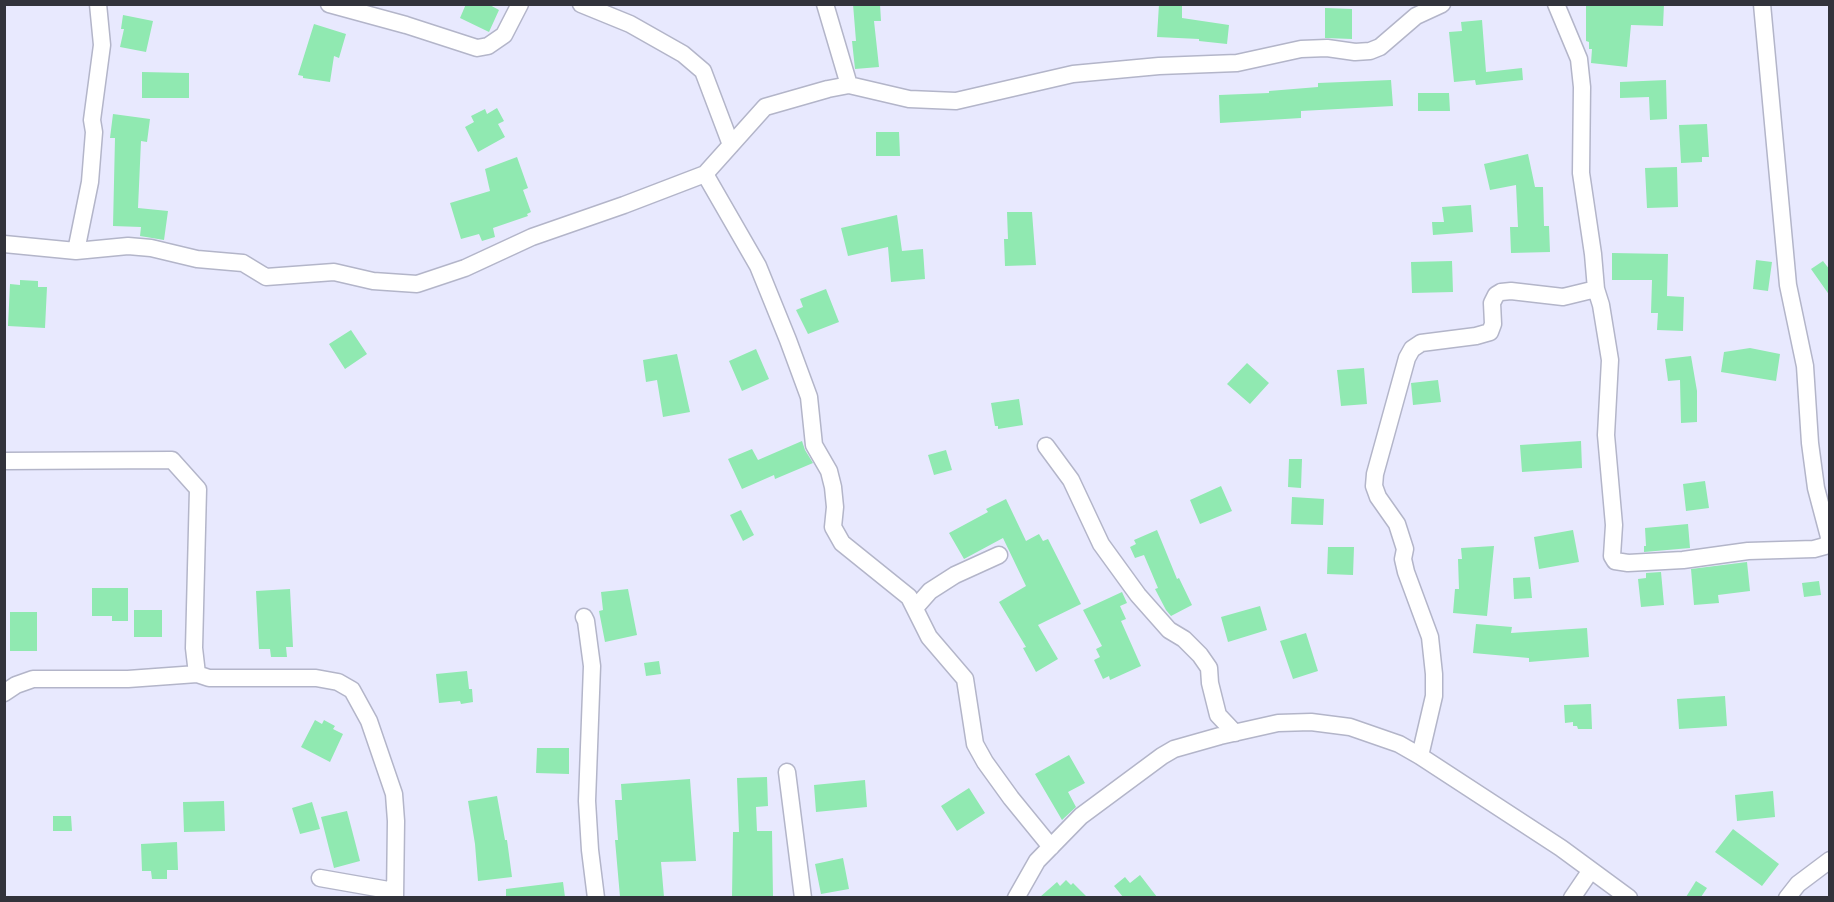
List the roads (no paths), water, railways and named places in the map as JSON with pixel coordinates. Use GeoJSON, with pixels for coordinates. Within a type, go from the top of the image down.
{"type":"FeatureCollection","features":[{"type":"Feature","properties":{"kind":"street"},"geometry":{"type":"LineString","coordinates":[[76,251],[90,182],[93,152],[92,120],[102,45],[98,4]]}},
{"type":"Feature","properties":{"kind":"street"},"geometry":{"type":"LineString","coordinates":[[329,4],[406,25],[477,48],[488,46],[504,35],[520,4]]}},
{"type":"Feature","properties":{"kind":"street"},"geometry":{"type":"LineString","coordinates":[[581,4],[630,24],[683,54],[703,71],[731,145]]}},
{"type":"Feature","properties":{"kind":"street"},"geometry":{"type":"LineString","coordinates":[[825,4],[849,85]]}},
{"type":"Feature","properties":{"kind":"street"},"geometry":{"type":"LineString","coordinates":[[4,244],[76,251],[128,246],[197,259],[243,263],[266,277],[334,272],[373,281],[417,284],[465,268],[531,237],[705,174],[765,107],[828,89],[849,85],[909,99],[956,101],[1073,74],[1159,66],[1237,63],[1301,49],[1370,51],[1380,47],[1419,10],[1442,4]]}},
{"type":"Feature","properties":{"kind":"street"},"geometry":{"type":"LineString","coordinates":[[1556,4],[1579,59],[1582,87],[1581,173],[1596,289],[1601,305],[1610,360],[1606,435],[1614,525],[1612,556],[1615,561],[1628,563],[1683,560],[1748,551],[1814,549],[1828,543],[1829,537],[1816,488],[1810,443],[1805,366],[1788,285],[1762,4]]}},
{"type":"Feature","properties":{"kind":"street"},"geometry":{"type":"LineString","coordinates":[[705,174],[758,266],[809,397],[814,445],[829,471],[833,487],[833,527],[842,543],[909,597],[929,637],[965,679],[975,744],[1011,798],[1051,847]]}},
{"type":"Feature","properties":{"kind":"street"},"geometry":{"type":"LineString","coordinates":[[1420,756],[1434,696],[1430,638],[1406,572],[1403,559],[1405,549],[1397,524],[1378,497],[1374,486],[1375,474],[1407,358],[1412,349],[1421,343],[1490,332],[1493,324],[1492,303],[1496,295],[1502,292],[1563,297],[1596,289]]}},
{"type":"Feature","properties":{"kind":"street"},"geometry":{"type":"LineString","coordinates":[[1046,446],[1071,480],[1101,544],[1138,595],[1169,630],[1184,639],[1200,655],[1209,668],[1210,683],[1218,715],[1235,733]]}},
{"type":"Feature","properties":{"kind":"street"},"geometry":{"type":"LineString","coordinates":[[4,461],[172,460],[185,474],[198,489],[195,648],[197,674]]}},
{"type":"Feature","properties":{"kind":"street"},"geometry":{"type":"LineString","coordinates":[[915,608],[930,591],[956,574],[999,555]]}},
{"type":"Feature","properties":{"kind":"street"},"geometry":{"type":"LineString","coordinates":[[584,617],[592,666],[587,801],[596,897]]}},
{"type":"Feature","properties":{"kind":"street"},"geometry":{"type":"LineString","coordinates":[[4,693],[16,685],[33,679],[128,679],[197,674],[208,678],[316,678],[338,682],[352,690],[369,721],[394,794],[397,861],[394,894],[320,878]]}},
{"type":"Feature","properties":{"kind":"street"},"geometry":{"type":"LineString","coordinates":[[1016,897],[1037,861],[1081,816],[1162,756],[1174,749],[1278,723],[1311,722],[1350,727],[1399,744],[1476,791],[1629,897]]}},
{"type":"Feature","properties":{"kind":"street"},"geometry":{"type":"LineString","coordinates":[[786,772],[803,897]]}},
{"type":"Feature","properties":{"kind":"street"},"geometry":{"type":"LineString","coordinates":[[1787,897],[1798,884],[1830,860]]}},
{"type":"Feature","properties":{"kind":"street"},"geometry":{"type":"LineString","coordinates":[[1572,897],[1591,870]]}}]}
